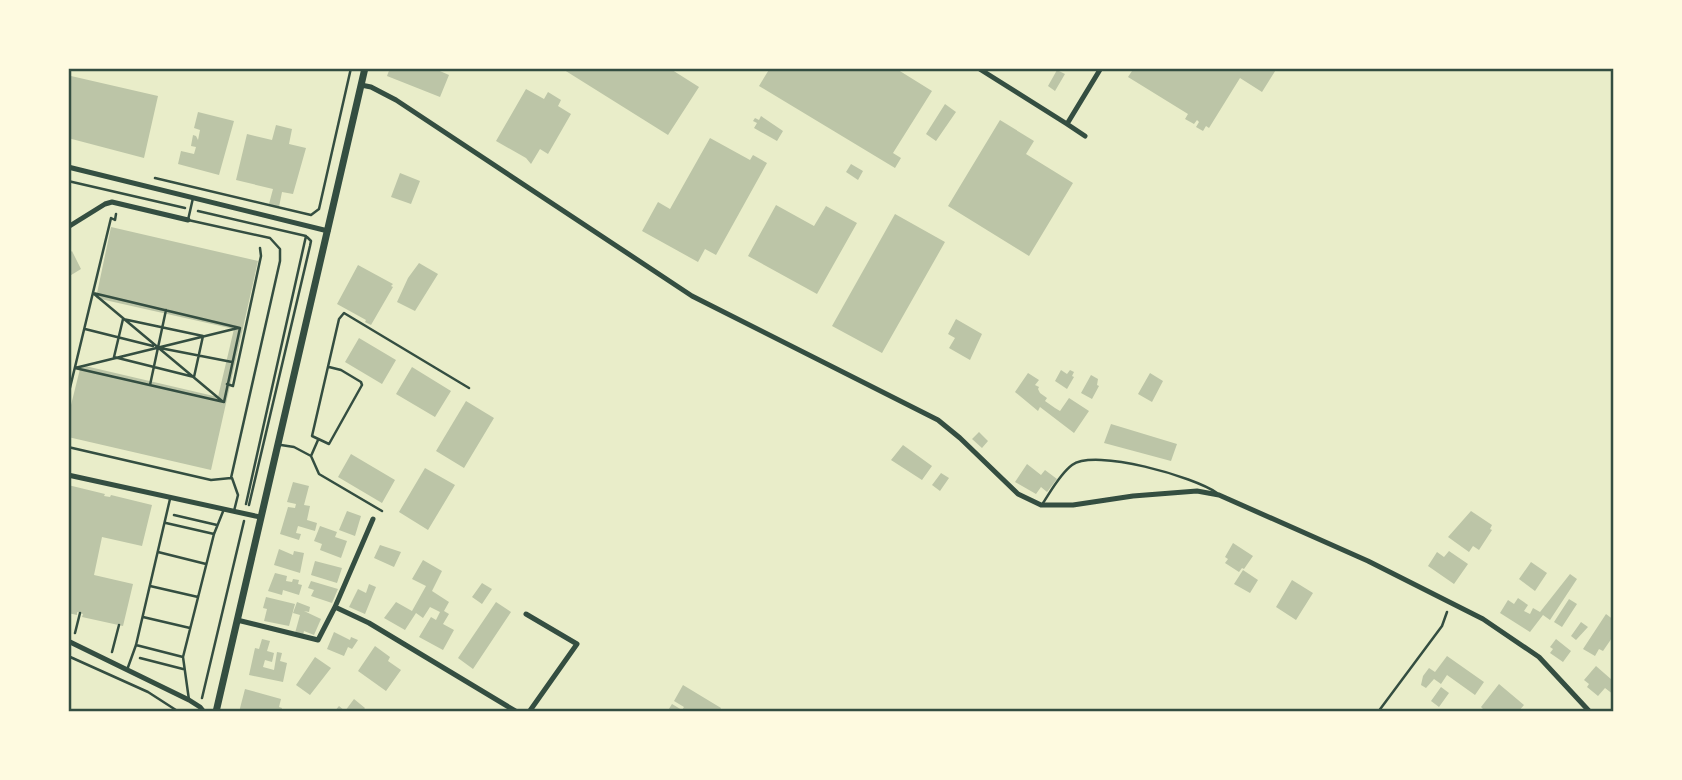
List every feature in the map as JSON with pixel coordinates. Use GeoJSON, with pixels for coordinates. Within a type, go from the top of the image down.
{"type":"FeatureCollection","features":[{"type":"Feature","properties":{"kind":"main road"},"geometry":{"type":"LineString","coordinates":[[216,712],[365,68]]}},
{"type":"Feature","properties":{"kind":"street"},"geometry":{"type":"LineString","coordinates":[[978,68],[1085,136]]}},
{"type":"Feature","properties":{"kind":"street"},"geometry":{"type":"LineString","coordinates":[[1067,124],[1101,68]]}},
{"type":"Feature","properties":{"kind":"street"},"geometry":{"type":"LineString","coordinates":[[361,85],[371,87],[396,100],[692,296],[938,421],[960,438],[1018,494],[1041,505],[1073,505],[1133,496],[1197,491],[1219,495],[1368,561],[1483,619],[1539,657],[1590,712]]}},
{"type":"Feature","properties":{"kind":"street"},"geometry":{"type":"LineString","coordinates":[[68,167],[328,230]]}},
{"type":"Feature","properties":{"kind":"street"},"geometry":{"type":"LineString","coordinates":[[68,227],[112,202],[188,220]]}},
{"type":"Feature","properties":{"kind":"street"},"geometry":{"type":"LineString","coordinates":[[68,475],[260,517]]}},
{"type":"Feature","properties":{"kind":"street"},"geometry":{"type":"LineString","coordinates":[[237,620],[318,640],[373,519]]}},
{"type":"Feature","properties":{"kind":"street"},"geometry":{"type":"LineString","coordinates":[[335,607],[369,623],[517,712]]}},
{"type":"Feature","properties":{"kind":"street"},"geometry":{"type":"LineString","coordinates":[[526,614],[577,644],[529,712]]}},
{"type":"Feature","properties":{"kind":"street"},"geometry":{"type":"LineString","coordinates":[[68,641],[202,709]]}},
{"type":"Feature","properties":{"kind":"lane"},"geometry":{"type":"LineString","coordinates":[[193,197],[188,220],[270,238],[280,249],[280,261],[231,478],[239,495],[234,511]]}},
{"type":"Feature","properties":{"kind":"lane"},"geometry":{"type":"LineString","coordinates":[[329,367],[341,370],[362,385],[329,444],[312,436],[339,318],[344,313],[469,388]]}},
{"type":"Feature","properties":{"kind":"lane"},"geometry":{"type":"LineString","coordinates":[[311,456],[318,440]]}},
{"type":"Feature","properties":{"kind":"lane"},"geometry":{"type":"LineString","coordinates":[[277,444],[294,447],[311,456],[320,474],[382,511]]}},
{"type":"Feature","properties":{"kind":"lane"},"geometry":{"type":"LineString","coordinates":[[68,447],[211,480],[231,478]]}},
{"type":"Feature","properties":{"kind":"lane"},"geometry":{"type":"LineString","coordinates":[[1041,505],[1074,464],[1089,460],[1134,465],[1178,475],[1207,486],[1219,495]]}},
{"type":"Feature","properties":{"kind":"lane"},"geometry":{"type":"LineString","coordinates":[[127,670],[136,645],[170,499]]}},
{"type":"Feature","properties":{"kind":"lane"},"geometry":{"type":"LineString","coordinates":[[188,700],[183,657],[214,534],[224,509]]}},
{"type":"Feature","properties":{"kind":"lane"},"geometry":{"type":"LineString","coordinates":[[174,514],[217,525]]}},
{"type":"Feature","properties":{"kind":"lane"},"geometry":{"type":"LineString","coordinates":[[165,523],[214,534]]}},
{"type":"Feature","properties":{"kind":"lane"},"geometry":{"type":"LineString","coordinates":[[158,552],[206,564]]}},
{"type":"Feature","properties":{"kind":"lane"},"geometry":{"type":"LineString","coordinates":[[150,586],[198,597]]}},
{"type":"Feature","properties":{"kind":"lane"},"geometry":{"type":"LineString","coordinates":[[143,617],[190,628]]}},
{"type":"Feature","properties":{"kind":"lane"},"geometry":{"type":"LineString","coordinates":[[136,645],[183,657]]}},
{"type":"Feature","properties":{"kind":"lane"},"geometry":{"type":"LineString","coordinates":[[140,658],[183,669]]}},
{"type":"Feature","properties":{"kind":"path"},"geometry":{"type":"LineString","coordinates":[[147,176],[311,215],[317,212],[351,68]]}},
{"type":"Feature","properties":{"kind":"path"},"geometry":{"type":"LineString","coordinates":[[68,181],[181,207]]}},
{"type":"Feature","properties":{"kind":"path"},"geometry":{"type":"LineString","coordinates":[[200,211],[306,236]]}},
{"type":"Feature","properties":{"kind":"path"},"geometry":{"type":"LineString","coordinates":[[68,396],[111,218],[115,220],[116,214]]}},
{"type":"Feature","properties":{"kind":"path"},"geometry":{"type":"LineString","coordinates":[[247,508],[246,502],[308,226]]}},
{"type":"Feature","properties":{"kind":"path"},"geometry":{"type":"LineString","coordinates":[[227,384],[233,386],[261,256],[260,248]]}},
{"type":"Feature","properties":{"kind":"path"},"geometry":{"type":"LineString","coordinates":[[93,293],[240,328]]}},
{"type":"Feature","properties":{"kind":"path"},"geometry":{"type":"LineString","coordinates":[[93,293],[223,402]]}},
{"type":"Feature","properties":{"kind":"path"},"geometry":{"type":"LineString","coordinates":[[150,385],[166,310]]}},
{"type":"Feature","properties":{"kind":"path"},"geometry":{"type":"LineString","coordinates":[[123,319],[203,336]]}},
{"type":"Feature","properties":{"kind":"path"},"geometry":{"type":"LineString","coordinates":[[114,357],[123,319]]}},
{"type":"Feature","properties":{"kind":"path"},"geometry":{"type":"LineString","coordinates":[[75,368],[240,328]]}},
{"type":"Feature","properties":{"kind":"path"},"geometry":{"type":"LineString","coordinates":[[223,402],[240,328]]}},
{"type":"Feature","properties":{"kind":"path"},"geometry":{"type":"LineString","coordinates":[[84,329],[157,348],[232,362]]}},
{"type":"Feature","properties":{"kind":"path"},"geometry":{"type":"LineString","coordinates":[[194,377],[203,336]]}},
{"type":"Feature","properties":{"kind":"path"},"geometry":{"type":"LineString","coordinates":[[236,342],[243,344]]}},
{"type":"Feature","properties":{"kind":"path"},"geometry":{"type":"LineString","coordinates":[[114,357],[194,377]]}},
{"type":"Feature","properties":{"kind":"path"},"geometry":{"type":"LineString","coordinates":[[75,368],[223,402]]}},
{"type":"Feature","properties":{"kind":"path"},"geometry":{"type":"LineString","coordinates":[[202,709],[244,525]]}},
{"type":"Feature","properties":{"kind":"path"},"geometry":{"type":"LineString","coordinates":[[1378,712],[1442,626],[1446,619],[1448,601]]}},
{"type":"Feature","properties":{"kind":"path"},"geometry":{"type":"LineString","coordinates":[[74,637],[80,613]]}},
{"type":"Feature","properties":{"kind":"path"},"geometry":{"type":"LineString","coordinates":[[111,654],[119,625]]}},
{"type":"Feature","properties":{"kind":"path"},"geometry":{"type":"LineString","coordinates":[[68,656],[148,692],[179,712]]}},
{"type":"Feature","properties":{"kind":"building"},"geometry":{"type":"Polygon","coordinates":[[[390,68],[433,68],[449,75],[440,97],[387,76],[390,68]]]}},
{"type":"Feature","properties":{"kind":"building"},"geometry":{"type":"Polygon","coordinates":[[[561,68],[669,68],[699,87],[668,135],[561,68]]]}},
{"type":"Feature","properties":{"kind":"building"},"geometry":{"type":"Polygon","coordinates":[[[770,68],[895,68],[932,91],[893,153],[901,158],[895,168],[759,86],[770,68]]]}},
{"type":"Feature","properties":{"kind":"building"},"geometry":{"type":"Polygon","coordinates":[[[1134,68],[1277,68],[1262,92],[1240,78],[1209,128],[1206,126],[1203,131],[1196,127],[1199,122],[1197,120],[1194,124],[1185,119],[1188,114],[1128,77],[1134,68]]]}},
{"type":"Feature","properties":{"kind":"building"},"geometry":{"type":"Polygon","coordinates":[[[1057,70],[1065,74],[1055,91],[1048,86],[1057,70]]]}},
{"type":"Feature","properties":{"kind":"building"},"geometry":{"type":"Polygon","coordinates":[[[71,76],[158,96],[144,158],[68,138],[68,82],[71,76]]]}},
{"type":"Feature","properties":{"kind":"building"},"geometry":{"type":"Polygon","coordinates":[[[526,89],[544,99],[548,92],[561,100],[558,106],[571,114],[548,154],[540,149],[531,164],[526,158],[496,141],[526,89]]]}},
{"type":"Feature","properties":{"kind":"building"},"geometry":{"type":"Polygon","coordinates":[[[945,104],[956,112],[936,141],[926,134],[945,104]]]}},
{"type":"Feature","properties":{"kind":"building"},"geometry":{"type":"Polygon","coordinates":[[[198,112],[234,121],[219,175],[178,164],[181,151],[194,154],[196,147],[191,146],[193,135],[198,140],[200,130],[194,128],[198,112]]]}},
{"type":"Feature","properties":{"kind":"building"},"geometry":{"type":"Polygon","coordinates":[[[761,116],[783,131],[777,141],[754,128],[757,123],[753,121],[755,118],[759,120],[761,116]]]}},
{"type":"Feature","properties":{"kind":"building"},"geometry":{"type":"Polygon","coordinates":[[[1000,120],[1034,141],[1026,154],[1073,183],[1029,256],[948,206],[1000,120]]]}},
{"type":"Feature","properties":{"kind":"building"},"geometry":{"type":"Polygon","coordinates":[[[276,125],[292,129],[289,144],[306,148],[293,194],[282,192],[279,207],[269,204],[273,189],[236,180],[247,134],[272,140],[276,125]]]}},
{"type":"Feature","properties":{"kind":"building"},"geometry":{"type":"Polygon","coordinates":[[[710,138],[750,160],[753,155],[767,163],[716,255],[705,249],[698,262],[642,231],[658,202],[670,209],[710,138]]]}},
{"type":"Feature","properties":{"kind":"building"},"geometry":{"type":"Polygon","coordinates":[[[851,164],[863,171],[858,180],[846,172],[851,164]]]}},
{"type":"Feature","properties":{"kind":"building"},"geometry":{"type":"Polygon","coordinates":[[[400,173],[420,181],[411,204],[391,197],[400,173]]]}},
{"type":"Feature","properties":{"kind":"building"},"geometry":{"type":"Polygon","coordinates":[[[776,205],[814,226],[826,206],[857,223],[817,294],[748,256],[776,205]]]}},
{"type":"Feature","properties":{"kind":"building"},"geometry":{"type":"Polygon","coordinates":[[[895,214],[945,242],[882,353],[832,326],[895,214]]]}},
{"type":"Feature","properties":{"kind":"building"},"geometry":{"type":"Polygon","coordinates":[[[111,227],[258,261],[211,470],[68,437],[68,417],[81,365],[218,397],[234,329],[96,298],[111,227]]]}},
{"type":"Feature","properties":{"kind":"building"},"geometry":{"type":"Polygon","coordinates":[[[72,251],[81,269],[68,277],[68,254],[72,251]]]}},
{"type":"Feature","properties":{"kind":"building"},"geometry":{"type":"Polygon","coordinates":[[[419,263],[438,274],[415,311],[397,302],[408,278],[419,263]]]}},
{"type":"Feature","properties":{"kind":"building"},"geometry":{"type":"Polygon","coordinates":[[[358,265],[393,284],[371,325],[337,304],[358,265]]]}},
{"type":"Feature","properties":{"kind":"building"},"geometry":{"type":"Polygon","coordinates":[[[956,319],[982,334],[970,360],[949,348],[955,338],[948,334],[956,319]]]}},
{"type":"Feature","properties":{"kind":"building"},"geometry":{"type":"Polygon","coordinates":[[[359,338],[396,360],[382,384],[345,362],[359,338]]]}},
{"type":"Feature","properties":{"kind":"building"},"geometry":{"type":"Polygon","coordinates":[[[412,367],[451,391],[435,417],[396,394],[412,367]]]}},
{"type":"Feature","properties":{"kind":"building"},"geometry":{"type":"Polygon","coordinates":[[[1061,370],[1067,374],[1070,370],[1074,372],[1067,389],[1055,381],[1061,370]]]}},
{"type":"Feature","properties":{"kind":"building"},"geometry":{"type":"Polygon","coordinates":[[[1028,373],[1039,380],[1035,385],[1047,398],[1045,401],[1055,408],[1060,411],[1069,398],[1089,411],[1074,433],[1040,407],[1038,411],[1015,392],[1028,373]]]}},
{"type":"Feature","properties":{"kind":"building"},"geometry":{"type":"Polygon","coordinates":[[[1150,373],[1163,381],[1152,402],[1138,394],[1150,373]]]}},
{"type":"Feature","properties":{"kind":"building"},"geometry":{"type":"Polygon","coordinates":[[[1091,375],[1098,379],[1099,386],[1092,399],[1081,393],[1091,375]]]}},
{"type":"Feature","properties":{"kind":"building"},"geometry":{"type":"Polygon","coordinates":[[[466,401],[494,418],[464,468],[436,451],[466,401]]]}},
{"type":"Feature","properties":{"kind":"building"},"geometry":{"type":"Polygon","coordinates":[[[1111,424],[1177,444],[1171,461],[1104,443],[1111,424]]]}},
{"type":"Feature","properties":{"kind":"building"},"geometry":{"type":"Polygon","coordinates":[[[979,432],[988,441],[982,448],[972,439],[979,432]]]}},
{"type":"Feature","properties":{"kind":"building"},"geometry":{"type":"Polygon","coordinates":[[[903,445],[932,466],[922,480],[891,460],[903,445]]]}},
{"type":"Feature","properties":{"kind":"building"},"geometry":{"type":"Polygon","coordinates":[[[351,454],[395,480],[382,503],[338,477],[351,454]]]}},
{"type":"Feature","properties":{"kind":"building"},"geometry":{"type":"Polygon","coordinates":[[[1027,464],[1041,475],[1045,470],[1057,479],[1047,492],[1041,487],[1036,494],[1015,482],[1027,464]]]}},
{"type":"Feature","properties":{"kind":"building"},"geometry":{"type":"Polygon","coordinates":[[[425,468],[455,485],[428,530],[399,512],[425,468]]]}},
{"type":"Feature","properties":{"kind":"building"},"geometry":{"type":"Polygon","coordinates":[[[941,473],[949,478],[940,491],[932,485],[941,473]]]}},
{"type":"Feature","properties":{"kind":"building"},"geometry":{"type":"Polygon","coordinates":[[[293,482],[309,486],[304,505],[310,506],[307,520],[317,523],[315,531],[298,526],[296,533],[301,534],[299,540],[280,534],[288,507],[295,508],[296,504],[287,502],[293,482]]]}},
{"type":"Feature","properties":{"kind":"building"},"geometry":{"type":"Polygon","coordinates":[[[68,485],[105,494],[104,496],[111,495],[152,505],[142,546],[102,537],[94,575],[133,584],[123,626],[82,617],[83,614],[77,612],[77,615],[68,613],[68,485]]]}},
{"type":"Feature","properties":{"kind":"building"},"geometry":{"type":"Polygon","coordinates":[[[347,511],[361,516],[355,536],[339,530],[347,511]]]}},
{"type":"Feature","properties":{"kind":"building"},"geometry":{"type":"Polygon","coordinates":[[[1471,511],[1492,525],[1492,530],[1479,550],[1473,546],[1469,552],[1448,537],[1471,511]]]}},
{"type":"Feature","properties":{"kind":"building"},"geometry":{"type":"Polygon","coordinates":[[[320,526],[337,532],[335,537],[347,541],[341,558],[320,550],[322,544],[314,541],[320,526]]]}},
{"type":"Feature","properties":{"kind":"building"},"geometry":{"type":"Polygon","coordinates":[[[1233,543],[1253,556],[1239,572],[1225,563],[1228,559],[1225,557],[1233,543]]]}},
{"type":"Feature","properties":{"kind":"building"},"geometry":{"type":"Polygon","coordinates":[[[380,545],[401,552],[394,567],[374,558],[380,545]]]}},
{"type":"Feature","properties":{"kind":"building"},"geometry":{"type":"Polygon","coordinates":[[[279,549],[293,555],[294,551],[304,553],[300,573],[274,565],[279,549]]]}},
{"type":"Feature","properties":{"kind":"building"},"geometry":{"type":"Polygon","coordinates":[[[1449,551],[1468,564],[1454,584],[1428,566],[1437,552],[1444,557],[1449,551]]]}},
{"type":"Feature","properties":{"kind":"building"},"geometry":{"type":"Polygon","coordinates":[[[423,560],[442,571],[432,591],[449,602],[444,611],[449,614],[443,624],[454,630],[443,650],[419,637],[431,617],[436,620],[440,612],[430,607],[423,618],[416,613],[405,630],[384,618],[396,602],[412,611],[426,586],[412,579],[423,560]]]}},
{"type":"Feature","properties":{"kind":"building"},"geometry":{"type":"Polygon","coordinates":[[[315,561],[342,568],[337,583],[311,575],[315,561]]]}},
{"type":"Feature","properties":{"kind":"building"},"geometry":{"type":"Polygon","coordinates":[[[1531,562],[1547,573],[1535,591],[1519,579],[1531,562]]]}},
{"type":"Feature","properties":{"kind":"building"},"geometry":{"type":"Polygon","coordinates":[[[1243,570],[1258,580],[1250,593],[1234,584],[1243,570]]]}},
{"type":"Feature","properties":{"kind":"building"},"geometry":{"type":"Polygon","coordinates":[[[275,573],[287,576],[286,581],[299,580],[298,584],[302,585],[299,595],[283,590],[282,595],[268,591],[275,573]]]}},
{"type":"Feature","properties":{"kind":"building"},"geometry":{"type":"Polygon","coordinates":[[[1570,574],[1577,579],[1550,620],[1543,615],[1530,632],[1500,613],[1508,600],[1514,604],[1518,598],[1528,605],[1524,611],[1530,614],[1533,608],[1540,612],[1570,574]]]}},
{"type":"Feature","properties":{"kind":"building"},"geometry":{"type":"Polygon","coordinates":[[[1292,580],[1313,593],[1296,620],[1276,607],[1292,580]]]}},
{"type":"Feature","properties":{"kind":"building"},"geometry":{"type":"Polygon","coordinates":[[[311,581],[338,589],[332,603],[311,596],[314,590],[308,588],[311,581]]]}},
{"type":"Feature","properties":{"kind":"building"},"geometry":{"type":"Polygon","coordinates":[[[482,583],[492,589],[482,604],[472,597],[482,583]]]}},
{"type":"Feature","properties":{"kind":"building"},"geometry":{"type":"Polygon","coordinates":[[[369,584],[376,587],[365,614],[349,607],[358,589],[366,593],[369,584]]]}},
{"type":"Feature","properties":{"kind":"building"},"geometry":{"type":"Polygon","coordinates":[[[266,597],[295,604],[289,626],[264,621],[266,597]]]}},
{"type":"Feature","properties":{"kind":"building"},"geometry":{"type":"Polygon","coordinates":[[[1569,599],[1577,604],[1562,627],[1554,622],[1569,599]]]}},
{"type":"Feature","properties":{"kind":"building"},"geometry":{"type":"Polygon","coordinates":[[[297,602],[310,607],[309,612],[304,611],[321,619],[314,635],[304,631],[303,635],[295,633],[300,615],[293,613],[297,602]]]}},
{"type":"Feature","properties":{"kind":"building"},"geometry":{"type":"Polygon","coordinates":[[[496,602],[511,612],[473,669],[458,658],[496,602]]]}},
{"type":"Feature","properties":{"kind":"building"},"geometry":{"type":"Polygon","coordinates":[[[1606,614],[1614,620],[1614,635],[1603,651],[1599,649],[1595,656],[1583,649],[1606,614]]]}},
{"type":"Feature","properties":{"kind":"building"},"geometry":{"type":"Polygon","coordinates":[[[1581,622],[1588,627],[1576,640],[1571,636],[1581,622]]]}},
{"type":"Feature","properties":{"kind":"building"},"geometry":{"type":"Polygon","coordinates":[[[334,632],[350,640],[351,637],[358,640],[352,649],[348,647],[344,656],[327,649],[334,632]]]}},
{"type":"Feature","properties":{"kind":"building"},"geometry":{"type":"Polygon","coordinates":[[[262,639],[270,641],[267,651],[274,653],[272,662],[265,660],[263,667],[274,670],[277,652],[282,653],[280,661],[287,663],[283,682],[249,675],[255,648],[259,649],[262,639]]]}},
{"type":"Feature","properties":{"kind":"building"},"geometry":{"type":"Polygon","coordinates":[[[1556,639],[1571,651],[1563,662],[1550,653],[1553,649],[1550,647],[1556,639]]]}},
{"type":"Feature","properties":{"kind":"building"},"geometry":{"type":"Polygon","coordinates":[[[375,646],[390,657],[388,661],[401,670],[386,691],[358,671],[375,646]]]}},
{"type":"Feature","properties":{"kind":"building"},"geometry":{"type":"Polygon","coordinates":[[[1447,656],[1484,682],[1475,695],[1447,675],[1441,684],[1434,679],[1426,688],[1421,685],[1429,668],[1435,672],[1447,656]]]}},
{"type":"Feature","properties":{"kind":"building"},"geometry":{"type":"Polygon","coordinates":[[[315,657],[331,668],[310,695],[296,685],[315,657]]]}},
{"type":"Feature","properties":{"kind":"building"},"geometry":{"type":"Polygon","coordinates":[[[1596,666],[1612,680],[1614,695],[1605,688],[1598,696],[1587,687],[1589,684],[1584,680],[1596,666]]]}},
{"type":"Feature","properties":{"kind":"building"},"geometry":{"type":"Polygon","coordinates":[[[1499,684],[1524,705],[1518,712],[1486,712],[1481,707],[1499,684]]]}},
{"type":"Feature","properties":{"kind":"building"},"geometry":{"type":"Polygon","coordinates":[[[683,685],[721,708],[719,712],[667,712],[672,704],[682,710],[684,707],[674,701],[683,685]]]}},
{"type":"Feature","properties":{"kind":"building"},"geometry":{"type":"Polygon","coordinates":[[[1441,687],[1449,693],[1439,707],[1431,701],[1441,687]]]}},
{"type":"Feature","properties":{"kind":"building"},"geometry":{"type":"Polygon","coordinates":[[[245,689],[281,699],[281,712],[239,712],[245,689]]]}},
{"type":"Feature","properties":{"kind":"building"},"geometry":{"type":"Polygon","coordinates":[[[354,699],[365,708],[362,712],[334,712],[339,706],[345,711],[354,699]]]}}]}
